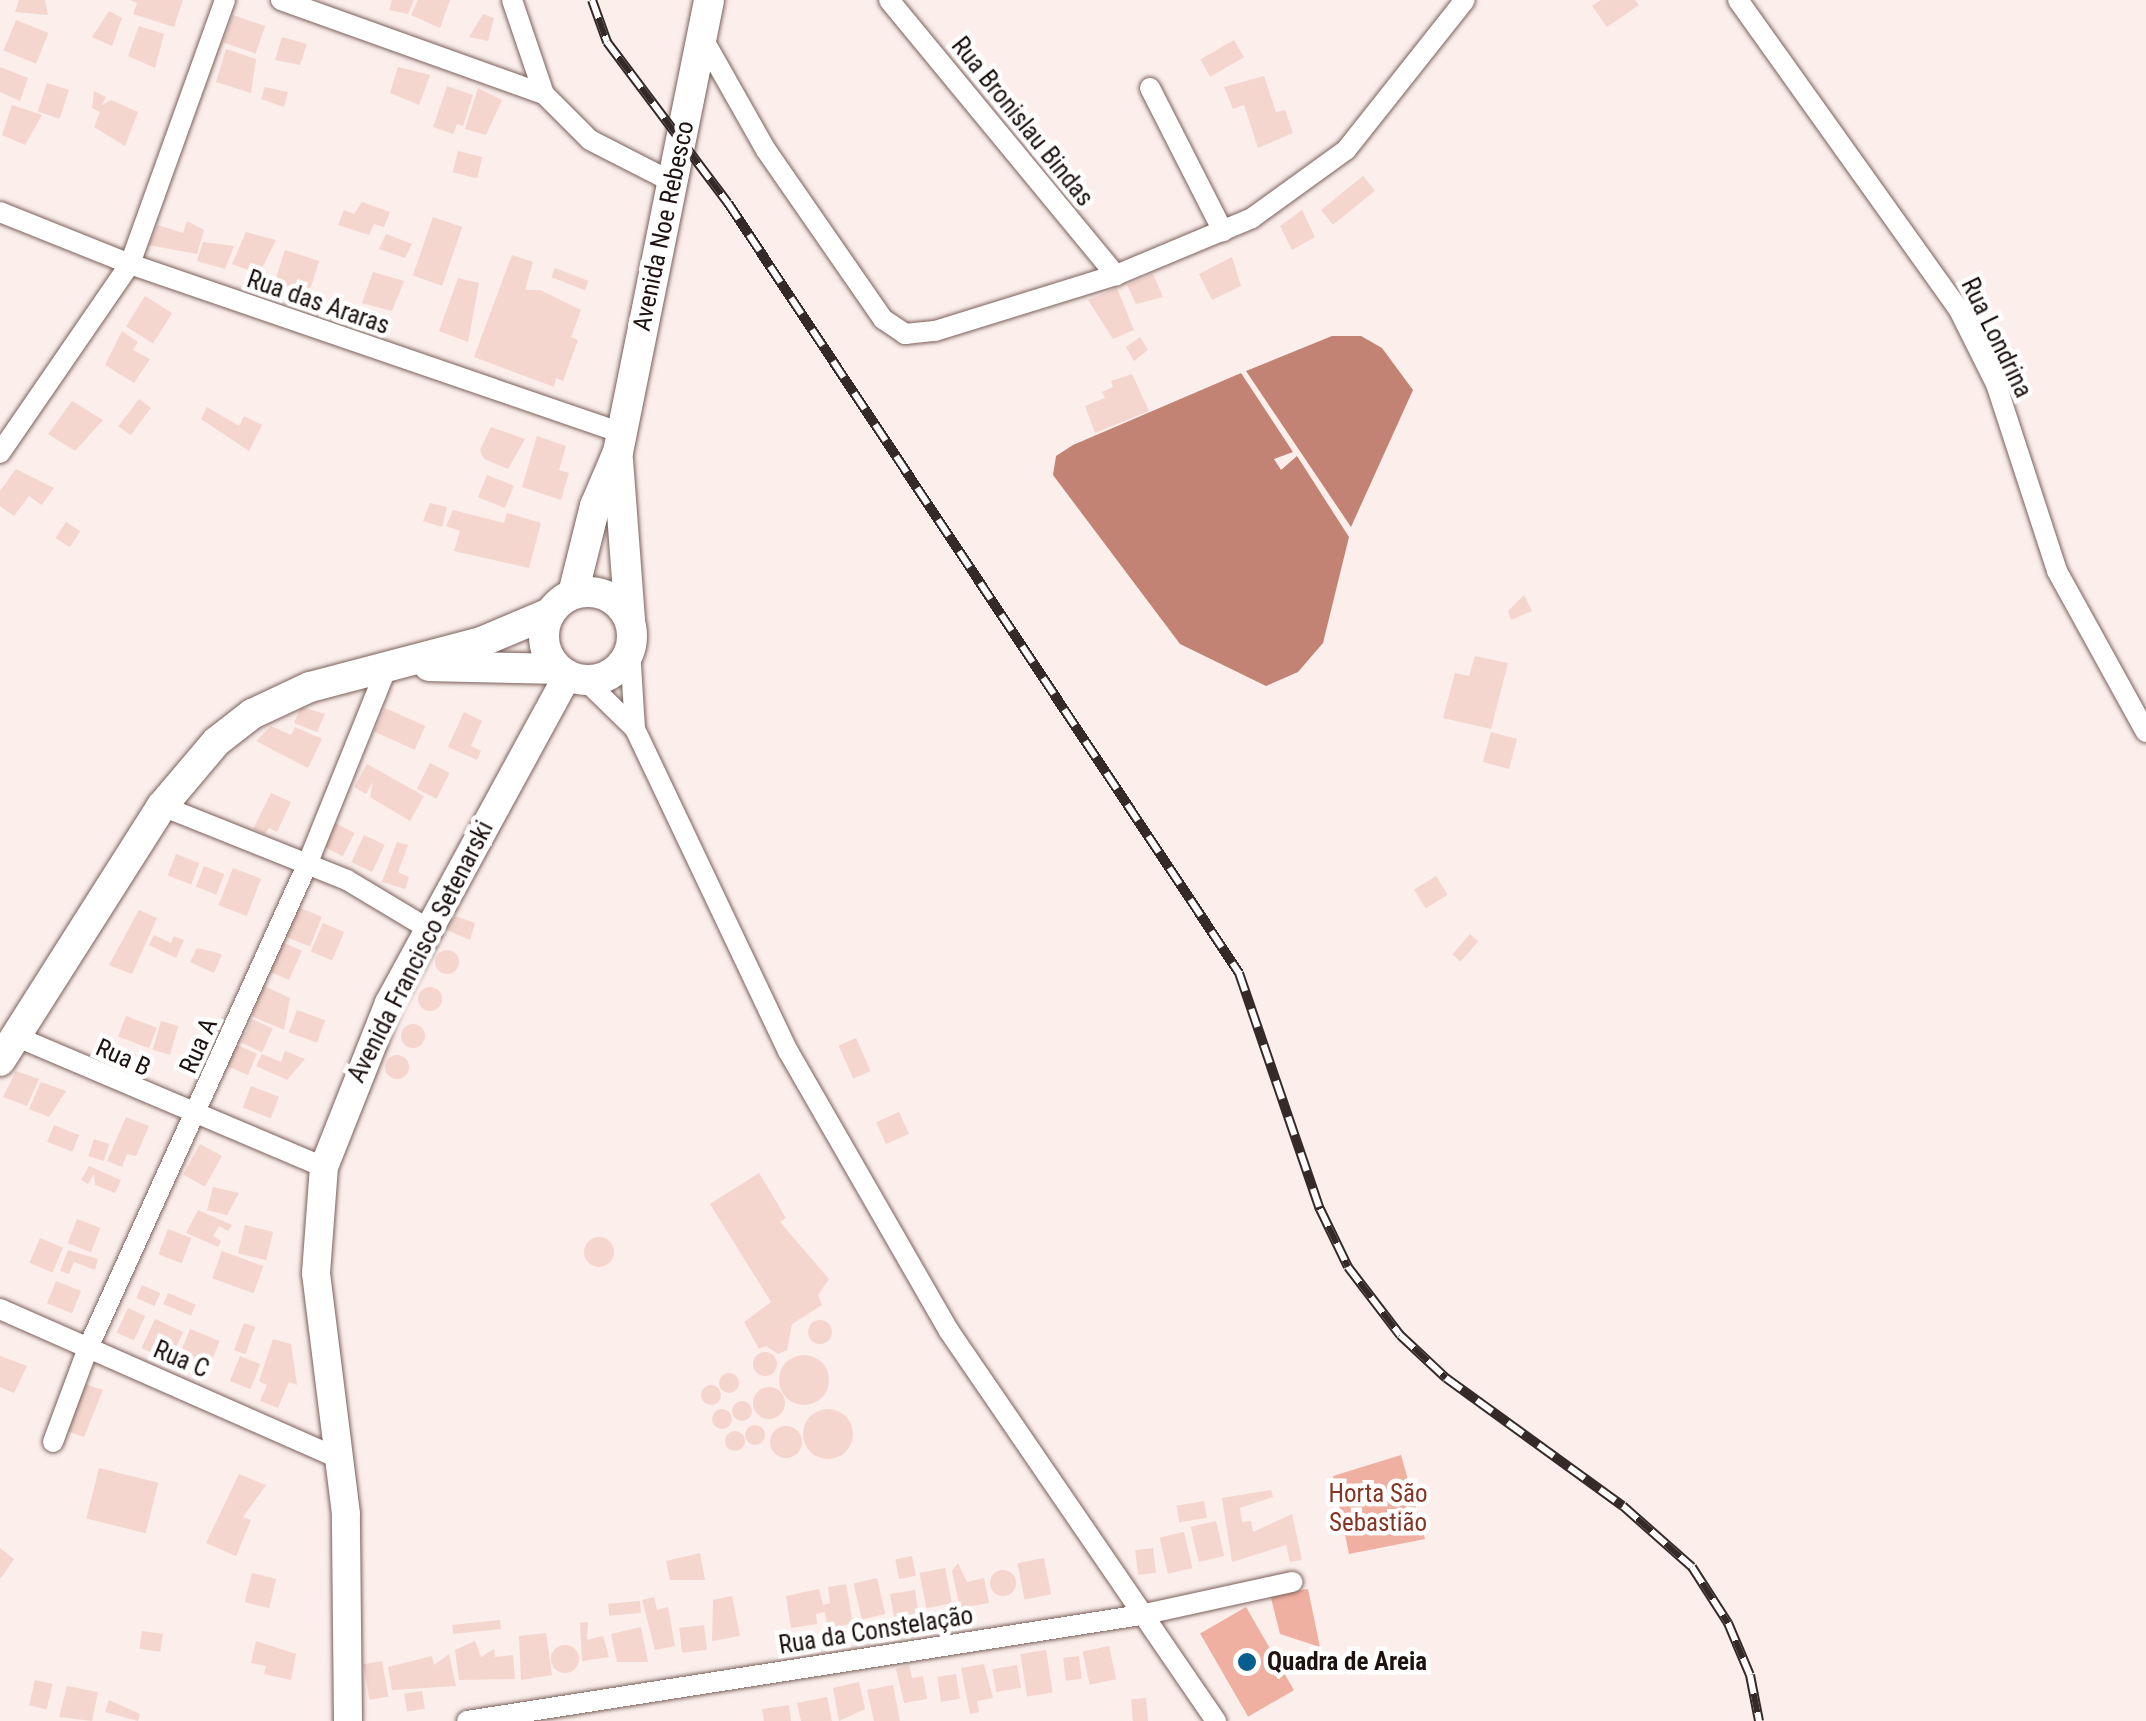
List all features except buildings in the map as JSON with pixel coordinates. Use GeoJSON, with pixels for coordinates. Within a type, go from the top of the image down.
{"type":"FeatureCollection","features":[{"type":"Feature","properties":{"kind":"main road","name":"Avenida Noe Rebesco"},"geometry":{"type":"LineString","coordinates":[[561,603],[620,442],[709,0]]}},
{"type":"Feature","properties":{"kind":"main road","name":"Avenida Noe Rebesco"},"geometry":{"type":"LineString","coordinates":[[620,442],[630,635]]}},
{"type":"Feature","properties":{"kind":"main road"},"geometry":{"type":"LineString","coordinates":[[7,1049],[162,806],[216,742],[252,714],[310,687],[396,667],[561,603],[600,593],[630,635],[613,672],[570,675],[396,667]]}},
{"type":"Feature","properties":{"kind":"main road"},"geometry":{"type":"LineString","coordinates":[[561,603],[544,642],[570,675]]}},
{"type":"Feature","properties":{"kind":"street"},"geometry":{"type":"LineString","coordinates":[[0,454],[130,264],[225,0]]}},
{"type":"Feature","properties":{"kind":"street"},"geometry":{"type":"LineString","coordinates":[[281,0],[544,94],[590,140],[672,182]]}},
{"type":"Feature","properties":{"kind":"street"},"geometry":{"type":"LineString","coordinates":[[512,0],[544,94]]}},
{"type":"Feature","properties":{"kind":"street","name":"Rua Bronislau Bindas"},"geometry":{"type":"LineString","coordinates":[[889,0],[1116,275]]}},
{"type":"Feature","properties":{"kind":"street"},"geometry":{"type":"LineString","coordinates":[[702,38],[766,150],[883,319],[906,334],[936,332],[1116,275],[1223,231],[1290,194],[1346,150],[1466,0]]}},
{"type":"Feature","properties":{"kind":"street","name":"Rua Londrina"},"geometry":{"type":"LineString","coordinates":[[1738,0],[1958,308],[1996,384],[2058,571],[2146,732]]}},
{"type":"Feature","properties":{"kind":"street"},"geometry":{"type":"LineString","coordinates":[[1150,88],[1223,231]]}},
{"type":"Feature","properties":{"kind":"street","name":"Rua das Araras"},"geometry":{"type":"LineString","coordinates":[[0,212],[130,264],[620,442]]}},
{"type":"Feature","properties":{"kind":"street"},"geometry":{"type":"LineString","coordinates":[[630,635],[635,729],[788,1051],[862,1185],[960,1347],[1216,1721]]}},
{"type":"Feature","properties":{"kind":"street","name":"Rua A"},"geometry":{"type":"LineString","coordinates":[[53,1442],[88,1348],[396,667]]}},
{"type":"Feature","properties":{"kind":"street"},"geometry":{"type":"LineString","coordinates":[[570,675],[635,729]]}},
{"type":"Feature","properties":{"kind":"street","name":"Avenida Francisco Setenarski"},"geometry":{"type":"LineString","coordinates":[[348,1721],[342,1460],[320,1335],[316,1273],[324,1167],[350,1094],[427,928],[570,675]]}},
{"type":"Feature","properties":{"kind":"street"},"geometry":{"type":"LineString","coordinates":[[162,806],[346,880],[427,928]]}},
{"type":"Feature","properties":{"kind":"street","name":"Rua B"},"geometry":{"type":"LineString","coordinates":[[7,1049],[324,1167]]}},
{"type":"Feature","properties":{"kind":"street","name":"Rua C"},"geometry":{"type":"LineString","coordinates":[[0,1309],[342,1460]]}},
{"type":"Feature","properties":{"kind":"street","name":"Rua da Constelação"},"geometry":{"type":"LineString","coordinates":[[467,1721],[1141,1615],[1292,1582]]}},
{"type":"Feature","properties":{"kind":"green space","name":"Horta São Sebastião"},"geometry":{"type":"Polygon","coordinates":[[[1401,1455],[1425,1539],[1349,1554],[1333,1476],[1401,1455]]]}},
{"type":"Feature","properties":{"kind":"green space"},"geometry":{"type":"Polygon","coordinates":[[[1308,1589],[1320,1647],[1280,1634],[1270,1594],[1308,1589]]]}},
{"type":"Feature","properties":{"kind":"green space","name":"Quadra de Areia"},"geometry":{"type":"Polygon","coordinates":[[[1246,1607],[1294,1690],[1248,1717],[1200,1634],[1246,1607]]]}},
{"type":"Feature","properties":{"kind":"shaded area"},"geometry":{"type":"Polygon","coordinates":[[[1332,336],[1361,336],[1382,348],[1413,390],[1351,527],[1246,371],[1332,336]]]}},
{"type":"Feature","properties":{"kind":"shaded area"},"geometry":{"type":"Polygon","coordinates":[[[1241,373],[1293,452],[1274,459],[1281,470],[1297,456],[1349,537],[1323,643],[1298,672],[1266,686],[1180,644],[1053,475],[1056,456],[1073,445],[1241,373]]]}},
{"type":"Feature","properties":{"kind":"railway"},"geometry":{"type":"LineString","coordinates":[[592,0],[607,42],[728,203],[1239,973],[1320,1209],[1348,1267],[1400,1335],[1446,1378],[1623,1506],[1692,1567],[1728,1623],[1750,1675],[1759,1721]]}},
{"type":"Feature","properties":{"kind":"place","name":"Quadra de Areia"},"geometry":{"type":"Point","coordinates":[1247,1662]}}]}
